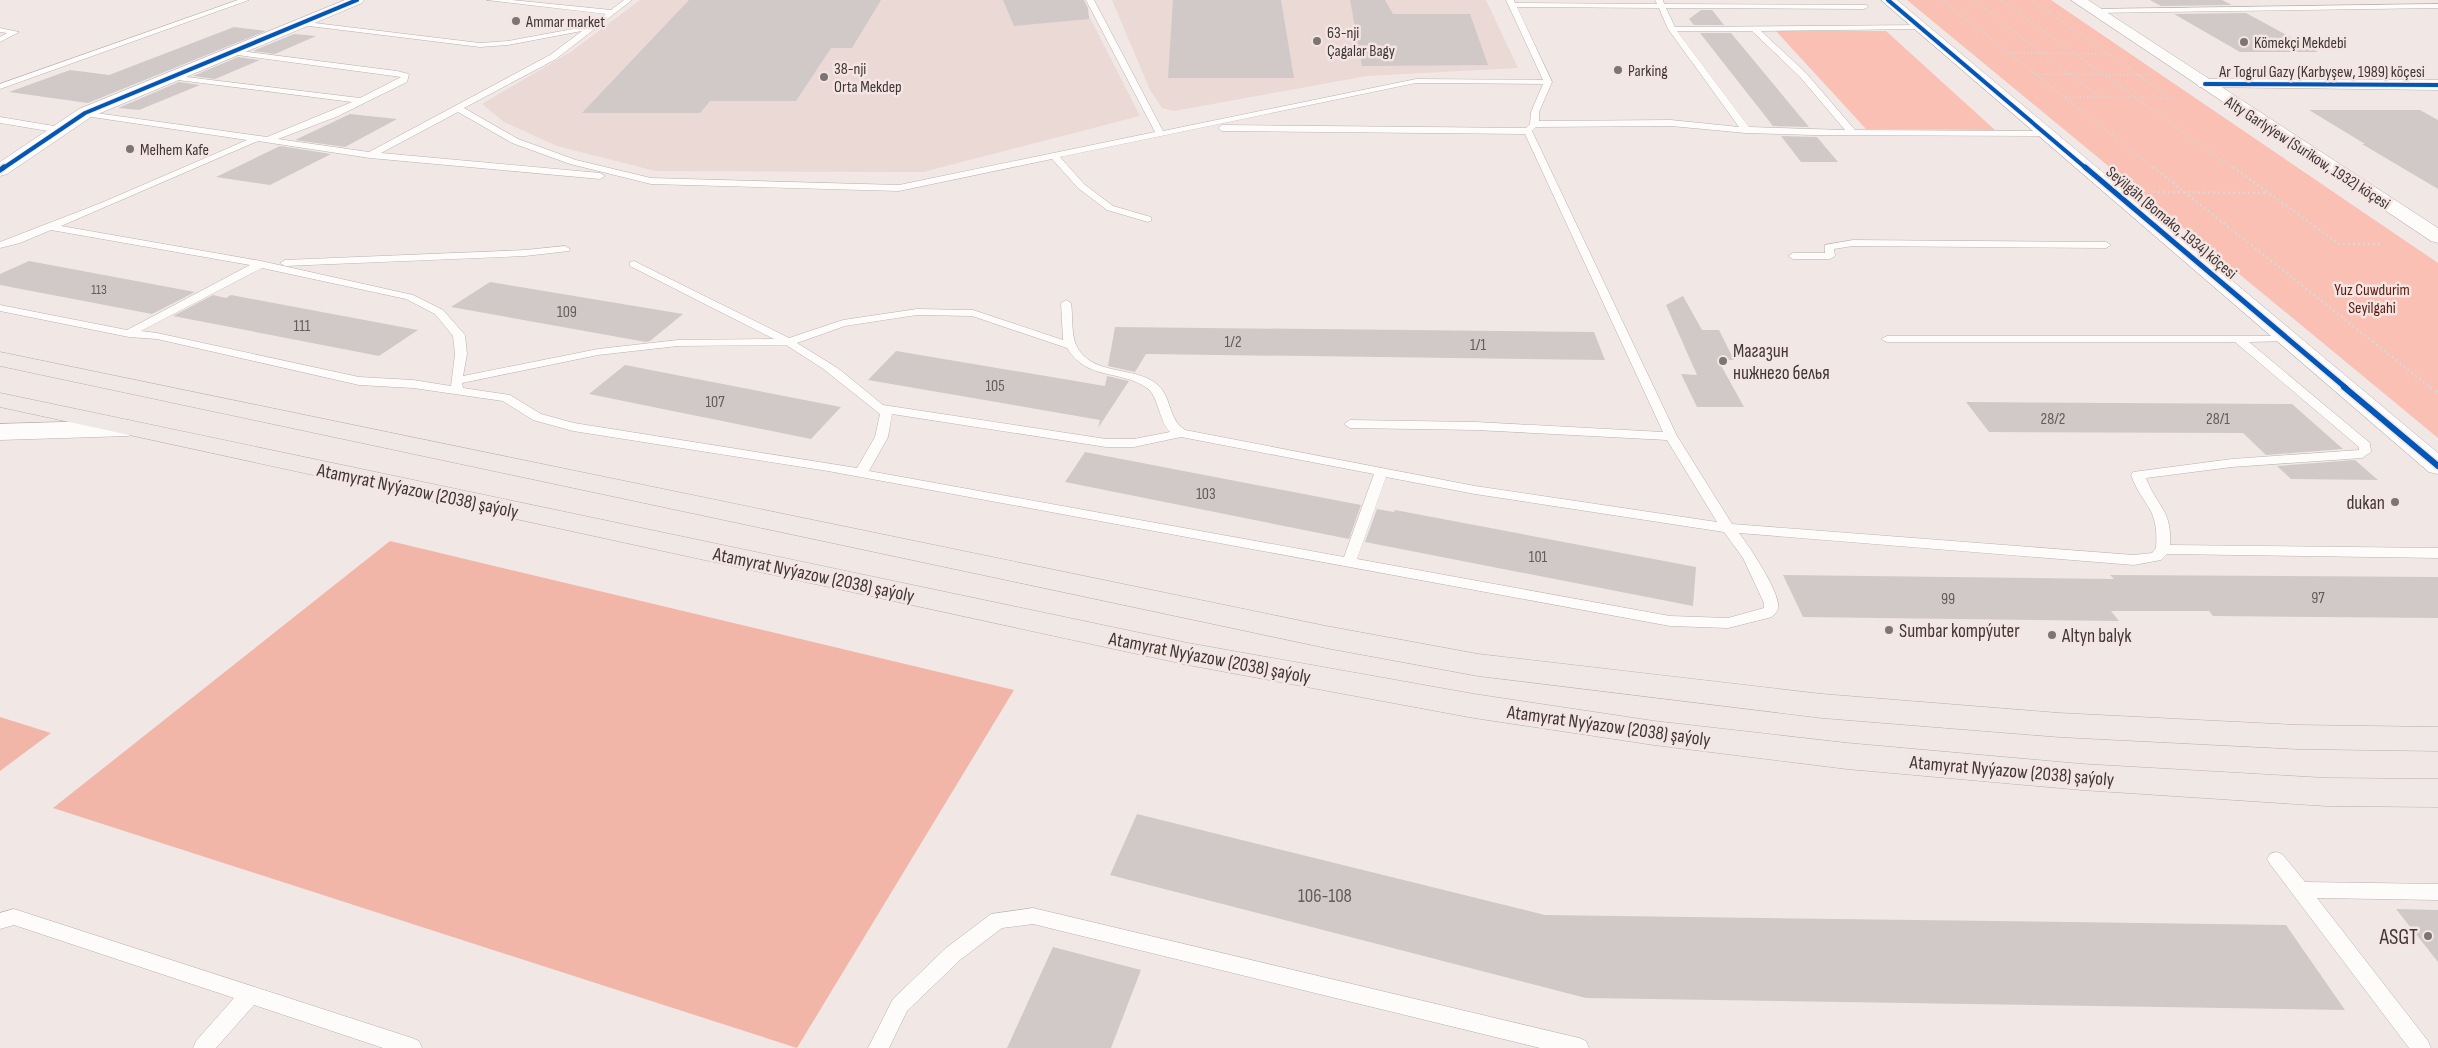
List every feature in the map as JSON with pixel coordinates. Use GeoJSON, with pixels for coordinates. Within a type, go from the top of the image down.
{"type":"FeatureCollection","features":[{"type":"Feature","properties":{"kind":"main road"},"geometry":{"type":"LineString","coordinates":[[0,359],[1307,633],[1478,665],[1822,706],[2059,725],[2297,737],[2438,739]]}},
{"type":"Feature","properties":{"kind":"main road","name":"Atamyrat Nyýazow (2038) şaýoly"},"geometry":{"type":"LineString","coordinates":[[0,400],[1188,654],[1474,706],[1654,733],[1867,758],[2082,777],[2326,792],[2438,793]]}},
{"type":"Feature","properties":{"kind":"street"},"geometry":{"type":"LineString","coordinates":[[0,170],[85,113],[357,0]]}},
{"type":"Feature","properties":{"kind":"street","name":"Seýilgäh (Bomako, 1934) köçesi"},"geometry":{"type":"LineString","coordinates":[[1888,0],[2438,466]]}},
{"type":"Feature","properties":{"kind":"street","name":"Alty Garlyýew (Surikow, 1932) köçesi"},"geometry":{"type":"LineString","coordinates":[[2078,0],[2438,238]]}},
{"type":"Feature","properties":{"kind":"street","name":"Ar Togrul Gazy (Karbyşew, 1989) köçesi"},"geometry":{"type":"LineString","coordinates":[[2205,84],[2438,85]]}},
{"type":"Feature","properties":{"kind":"street"},"geometry":{"type":"LineString","coordinates":[[0,432],[128,428]]}},
{"type":"Feature","properties":{"kind":"lane"},"geometry":{"type":"LineString","coordinates":[[0,87],[244,0]]}},
{"type":"Feature","properties":{"kind":"lane"},"geometry":{"type":"LineString","coordinates":[[492,0],[612,12]]}},
{"type":"Feature","properties":{"kind":"lane"},"geometry":{"type":"LineString","coordinates":[[370,155],[552,57],[628,0]]}},
{"type":"Feature","properties":{"kind":"lane"},"geometry":{"type":"LineString","coordinates":[[1090,0],[1160,134]]}},
{"type":"Feature","properties":{"kind":"lane"},"geometry":{"type":"LineString","coordinates":[[1660,2],[1672,29],[1746,130]]}},
{"type":"Feature","properties":{"kind":"lane"},"geometry":{"type":"LineString","coordinates":[[0,308],[129,334],[157,336],[359,381],[456,386],[506,398],[537,417],[573,427],[862,473],[1670,621],[1728,623],[1767,614],[1772,609],[1771,603],[1750,557],[1728,528],[1671,436],[1531,127],[1548,82],[1512,3],[1660,2],[1864,7]]}},
{"type":"Feature","properties":{"kind":"lane"},"geometry":{"type":"LineString","coordinates":[[2094,11],[2438,6]]}},
{"type":"Feature","properties":{"kind":"lane"},"geometry":{"type":"LineString","coordinates":[[301,23],[480,44],[508,44],[592,27]]}},
{"type":"Feature","properties":{"kind":"lane"},"geometry":{"type":"LineString","coordinates":[[1672,29],[1920,27]]}},
{"type":"Feature","properties":{"kind":"lane"},"geometry":{"type":"LineString","coordinates":[[1754,28],[1803,75],[1852,132]]}},
{"type":"Feature","properties":{"kind":"lane"},"geometry":{"type":"LineString","coordinates":[[0,30],[15,32],[0,40]]}},
{"type":"Feature","properties":{"kind":"lane"},"geometry":{"type":"LineString","coordinates":[[233,52],[397,73],[406,76],[404,80],[333,114],[269,140]]}},
{"type":"Feature","properties":{"kind":"lane"},"geometry":{"type":"LineString","coordinates":[[170,77],[360,101]]}},
{"type":"Feature","properties":{"kind":"lane"},"geometry":{"type":"LineString","coordinates":[[85,113],[370,155],[652,181],[899,188],[1197,128],[1416,81],[1548,82]]}},
{"type":"Feature","properties":{"kind":"lane"},"geometry":{"type":"LineString","coordinates":[[458,108],[515,141],[573,162],[652,181]]}},
{"type":"Feature","properties":{"kind":"lane"},"geometry":{"type":"LineString","coordinates":[[0,120],[60,130]]}},
{"type":"Feature","properties":{"kind":"lane"},"geometry":{"type":"LineString","coordinates":[[1197,128],[1531,127],[1671,123],[1746,130],[2048,134]]}},
{"type":"Feature","properties":{"kind":"lane"},"geometry":{"type":"LineString","coordinates":[[0,245],[50,227],[256,138]]}},
{"type":"Feature","properties":{"kind":"lane"},"geometry":{"type":"LineString","coordinates":[[1054,156],[1081,186],[1110,208],[1148,219]]}},
{"type":"Feature","properties":{"kind":"lane"},"geometry":{"type":"LineString","coordinates":[[50,227],[260,264],[409,297],[439,312],[459,335],[461,354],[456,386]]}},
{"type":"Feature","properties":{"kind":"lane"},"geometry":{"type":"LineString","coordinates":[[1793,256],[1830,256],[1829,247],[1853,243],[2106,245]]}},
{"type":"Feature","properties":{"kind":"lane"},"geometry":{"type":"LineString","coordinates":[[129,334],[260,264],[525,254],[565,249]]}},
{"type":"Feature","properties":{"kind":"lane"},"geometry":{"type":"LineString","coordinates":[[634,264],[788,342],[819,360],[866,395],[886,413],[887,424],[862,473]]}},
{"type":"Feature","properties":{"kind":"lane"},"geometry":{"type":"LineString","coordinates":[[1066,303],[1071,346]]}},
{"type":"Feature","properties":{"kind":"lane"},"geometry":{"type":"LineString","coordinates":[[456,386],[598,352],[678,342],[788,342],[843,323],[926,312],[973,313],[1071,346],[1083,360],[1096,368],[1127,376],[1151,386],[1162,400],[1167,422],[1172,429],[1181,433],[1476,490],[1728,528],[2134,560],[2156,557],[2163,549],[2164,535],[2160,511],[2140,484],[2138,476],[2232,463],[2362,454],[2365,452],[2365,446],[2238,339]]}},
{"type":"Feature","properties":{"kind":"lane"},"geometry":{"type":"LineString","coordinates":[[1887,339],[2288,339]]}},
{"type":"Feature","properties":{"kind":"lane"},"geometry":{"type":"LineString","coordinates":[[880,408],[1106,443],[1134,443],[1181,433]]}},
{"type":"Feature","properties":{"kind":"lane"},"geometry":{"type":"LineString","coordinates":[[1350,424],[1476,426],[1671,436]]}},
{"type":"Feature","properties":{"kind":"lane"},"geometry":{"type":"LineString","coordinates":[[1349,562],[1381,472]]}},
{"type":"Feature","properties":{"kind":"lane"},"geometry":{"type":"LineString","coordinates":[[2163,549],[2438,553]]}},
{"type":"Feature","properties":{"kind":"lane"},"geometry":{"type":"LineString","coordinates":[[2276,859],[2421,1048]]}},
{"type":"Feature","properties":{"kind":"lane"},"geometry":{"type":"LineString","coordinates":[[2299,890],[2438,892]]}},
{"type":"Feature","properties":{"kind":"lane"},"geometry":{"type":"LineString","coordinates":[[878,1048],[900,1005],[953,954],[998,920],[1034,916],[1579,1048]]}},
{"type":"Feature","properties":{"kind":"lane"},"geometry":{"type":"LineString","coordinates":[[0,921],[14,917],[412,1048]]}},
{"type":"Feature","properties":{"kind":"lane"},"geometry":{"type":"LineString","coordinates":[[203,1048],[250,995]]}},
{"type":"Feature","properties":{"kind":"path"},"geometry":{"type":"LineString","coordinates":[[1942,0],[2438,393]]}},
{"type":"Feature","properties":{"kind":"path"},"geometry":{"type":"LineString","coordinates":[[1973,0],[2100,97]]}},
{"type":"Feature","properties":{"kind":"path"},"geometry":{"type":"LineString","coordinates":[[2001,0],[2338,244],[2380,244]]}},
{"type":"Feature","properties":{"kind":"path"},"geometry":{"type":"LineString","coordinates":[[2031,0],[2171,98],[2064,97]]}},
{"type":"Feature","properties":{"kind":"path"},"geometry":{"type":"LineString","coordinates":[[2010,53],[2109,54]]}},
{"type":"Feature","properties":{"kind":"path"},"geometry":{"type":"LineString","coordinates":[[2036,74],[2157,75]]}},
{"type":"Feature","properties":{"kind":"path"},"geometry":{"type":"LineString","coordinates":[[2145,192],[2268,193]]}},
{"type":"Feature","properties":{"kind":"shaded area","name":"38-nji Orta Mekdep"},"geometry":{"type":"Polygon","coordinates":[[[640,0],[1081,0],[1140,116],[923,172],[655,171],[557,146],[504,122],[482,104],[572,51],[640,0]]]}},
{"type":"Feature","properties":{"kind":"shaded area","name":"63-nji Çagalar Bagy"},"geometry":{"type":"Polygon","coordinates":[[[1112,0],[1486,0],[1518,68],[1367,76],[1174,111],[1162,108],[1150,90],[1112,0]]]}},
{"type":"Feature","properties":{"kind":"shaded area"},"geometry":{"type":"Polygon","coordinates":[[[390,541],[1014,690],[797,1048],[53,808],[390,541]]]}},
{"type":"Feature","properties":{"kind":"shaded area"},"geometry":{"type":"Polygon","coordinates":[[[0,717],[51,733],[0,771],[0,717]]]}},
{"type":"Feature","properties":{"kind":"green space","name":"Yuz Cuwdurim Seyilgahi"},"geometry":{"type":"Polygon","coordinates":[[[1907,0],[2051,0],[2438,263],[2438,438],[1907,0]]]}},
{"type":"Feature","properties":{"kind":"green space"},"geometry":{"type":"Polygon","coordinates":[[[1776,31],[1886,31],[1995,130],[1866,129],[1776,31]]]}},
{"type":"Feature","properties":{"kind":"building"},"geometry":{"type":"Polygon","coordinates":[[[689,0],[881,0],[852,48],[831,48],[796,101],[710,101],[700,113],[582,113],[689,0]]]}},
{"type":"Feature","properties":{"kind":"building"},"geometry":{"type":"Polygon","coordinates":[[[1003,0],[1084,0],[1088,8],[1089,19],[1014,26],[1003,0]]]}},
{"type":"Feature","properties":{"kind":"building"},"geometry":{"type":"Polygon","coordinates":[[[1173,0],[1281,0],[1294,78],[1168,78],[1173,0]]]}},
{"type":"Feature","properties":{"kind":"building"},"geometry":{"type":"Polygon","coordinates":[[[1350,0],[1385,0],[1393,14],[1470,14],[1488,65],[1362,66],[1350,0]]]}},
{"type":"Feature","properties":{"kind":"building"},"geometry":{"type":"Polygon","coordinates":[[[2150,0],[2222,0],[2232,5],[2161,6],[2150,0]]]}},
{"type":"Feature","properties":{"kind":"building"},"geometry":{"type":"Polygon","coordinates":[[[1701,10],[1712,10],[1724,25],[1694,25],[1689,19],[1701,10]]]}},
{"type":"Feature","properties":{"kind":"building"},"geometry":{"type":"Polygon","coordinates":[[[2246,13],[2318,52],[2240,52],[2174,14],[2246,13]]]}},
{"type":"Feature","properties":{"kind":"building"},"geometry":{"type":"Polygon","coordinates":[[[234,27],[266,31],[88,103],[9,92],[70,70],[109,75],[234,27]]]}},
{"type":"Feature","properties":{"kind":"building"},"geometry":{"type":"Polygon","coordinates":[[[1700,33],[1731,33],[1809,127],[1773,126],[1700,33]]]}},
{"type":"Feature","properties":{"kind":"building"},"geometry":{"type":"Polygon","coordinates":[[[294,34],[316,36],[275,54],[253,51],[294,34]]]}},
{"type":"Feature","properties":{"kind":"building"},"geometry":{"type":"Polygon","coordinates":[[[238,57],[260,60],[215,79],[193,76],[238,57]]]}},
{"type":"Feature","properties":{"kind":"building"},"geometry":{"type":"Polygon","coordinates":[[[179,82],[200,85],[139,110],[118,108],[179,82]]]}},
{"type":"Feature","properties":{"kind":"building"},"geometry":{"type":"Polygon","coordinates":[[[2309,110],[2420,110],[2438,120],[2438,189],[2362,144],[2365,144],[2309,110]]]}},
{"type":"Feature","properties":{"kind":"building"},"geometry":{"type":"Polygon","coordinates":[[[350,114],[397,119],[345,147],[295,140],[350,114]]]}},
{"type":"Feature","properties":{"kind":"building"},"geometry":{"type":"Polygon","coordinates":[[[1781,136],[1817,137],[1838,162],[1801,162],[1781,136]]]}},
{"type":"Feature","properties":{"kind":"building"},"geometry":{"type":"Polygon","coordinates":[[[280,146],[331,154],[270,185],[216,177],[280,146]]]}},
{"type":"Feature","properties":{"kind":"building"},"geometry":{"type":"Polygon","coordinates":[[[29,261],[195,292],[152,314],[0,285],[0,274],[29,261]]]}},
{"type":"Feature","properties":{"kind":"building"},"geometry":{"type":"Polygon","coordinates":[[[490,282],[683,314],[650,341],[646,342],[451,307],[490,282]]]}},
{"type":"Feature","properties":{"kind":"building"},"geometry":{"type":"Polygon","coordinates":[[[213,295],[226,298],[231,295],[418,330],[379,356],[173,316],[213,295]]]}},
{"type":"Feature","properties":{"kind":"building"},"geometry":{"type":"Polygon","coordinates":[[[1683,296],[1702,330],[1719,330],[1734,360],[1718,360],[1744,407],[1697,407],[1681,374],[1697,375],[1666,305],[1683,296]]]}},
{"type":"Feature","properties":{"kind":"building"},"geometry":{"type":"Polygon","coordinates":[[[1115,327],[1594,332],[1605,360],[1146,354],[1135,372],[1108,366],[1115,327]]]}},
{"type":"Feature","properties":{"kind":"building"},"geometry":{"type":"Polygon","coordinates":[[[896,351],[1105,386],[1107,376],[1129,381],[1098,428],[1100,420],[868,380],[896,351]]]}},
{"type":"Feature","properties":{"kind":"building"},"geometry":{"type":"Polygon","coordinates":[[[625,365],[841,407],[811,439],[589,394],[625,365]]]}},
{"type":"Feature","properties":{"kind":"building"},"geometry":{"type":"Polygon","coordinates":[[[1966,402],[2292,404],[2343,449],[2266,455],[2243,433],[1989,432],[1966,402]]]}},
{"type":"Feature","properties":{"kind":"building"},"geometry":{"type":"Polygon","coordinates":[[[1085,452],[1361,505],[1349,539],[1065,482],[1085,452]]]}},
{"type":"Feature","properties":{"kind":"building"},"geometry":{"type":"Polygon","coordinates":[[[2355,460],[2378,480],[2291,479],[2277,466],[2355,460]]]}},
{"type":"Feature","properties":{"kind":"building"},"geometry":{"type":"Polygon","coordinates":[[[1377,509],[1394,512],[1395,510],[1696,567],[1693,606],[1365,542],[1377,509]]]}},
{"type":"Feature","properties":{"kind":"building"},"geometry":{"type":"Polygon","coordinates":[[[1783,575],[2114,579],[2110,575],[2438,577],[2438,618],[2213,616],[2209,611],[2111,611],[2119,621],[1803,617],[1783,575]]]}},
{"type":"Feature","properties":{"kind":"building"},"geometry":{"type":"Polygon","coordinates":[[[1137,814],[1545,915],[2286,925],[2345,1010],[1586,998],[1110,875],[1137,814]]]}},
{"type":"Feature","properties":{"kind":"building","name":"ASGT"},"geometry":{"type":"Polygon","coordinates":[[[2396,909],[2438,910],[2438,962],[2396,909]]]}},
{"type":"Feature","properties":{"kind":"building"},"geometry":{"type":"Polygon","coordinates":[[[1053,947],[1141,970],[1111,1048],[1007,1048],[1053,947]]]}},
{"type":"Feature","properties":{"kind":"cycle path"},"geometry":{"type":"LineString","coordinates":[[0,170],[85,113],[357,0]]}},
{"type":"Feature","properties":{"kind":"cycle path"},"geometry":{"type":"LineString","coordinates":[[1888,0],[2438,466]]}},
{"type":"Feature","properties":{"kind":"cycle path"},"geometry":{"type":"LineString","coordinates":[[2205,84],[2438,85]]}},
{"type":"Feature","properties":{"kind":"place","name":"Ammar market"},"geometry":{"type":"Point","coordinates":[516,21]}},
{"type":"Feature","properties":{"kind":"place","name":"63-nji Çagalar Bagy"},"geometry":{"type":"Point","coordinates":[1317,41]}},
{"type":"Feature","properties":{"kind":"place","name":"Kömekçi Mekdebi"},"geometry":{"type":"Point","coordinates":[2244,42]}},
{"type":"Feature","properties":{"kind":"place","name":"Parking"},"geometry":{"type":"Point","coordinates":[1618,70]}},
{"type":"Feature","properties":{"kind":"place","name":"38-nji Orta Mekdep"},"geometry":{"type":"Point","coordinates":[824,77]}},
{"type":"Feature","properties":{"kind":"place","name":"Melhem Kafe"},"geometry":{"type":"Point","coordinates":[130,149]}},
{"type":"Feature","properties":{"kind":"place","name":"Магазин нижнего белья"},"geometry":{"type":"Point","coordinates":[1723,361]}},
{"type":"Feature","properties":{"kind":"place","name":"dukan"},"geometry":{"type":"Point","coordinates":[2395,502]}},
{"type":"Feature","properties":{"kind":"place","name":"Sumbar kompýuter"},"geometry":{"type":"Point","coordinates":[1889,630]}},
{"type":"Feature","properties":{"kind":"place","name":"Altyn balyk"},"geometry":{"type":"Point","coordinates":[2052,635]}},
{"type":"Feature","properties":{"kind":"place","name":"ASGT"},"geometry":{"type":"Point","coordinates":[2428,936]}}]}
